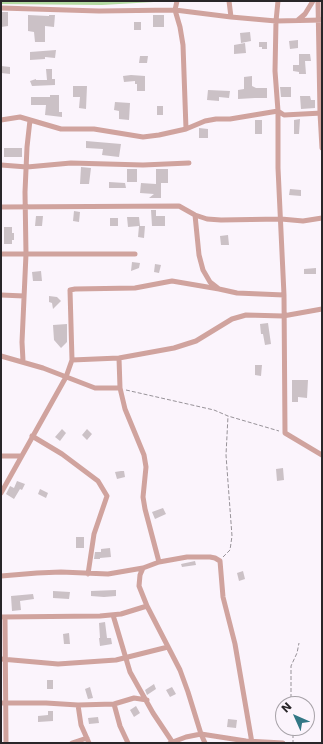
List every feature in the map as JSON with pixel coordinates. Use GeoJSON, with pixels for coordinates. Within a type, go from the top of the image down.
{"type":"FeatureCollection","features":[{"type":"Feature","properties":{"kind":"street"},"geometry":{"type":"LineString","coordinates":[[178,1],[175,10],[183,45],[186,129]]}},
{"type":"Feature","properties":{"kind":"street"},"geometry":{"type":"LineString","coordinates":[[229,1],[231,17]]}},
{"type":"Feature","properties":{"kind":"street"},"geometry":{"type":"LineString","coordinates":[[278,1],[275,71],[278,111],[278,168],[284,295],[285,433],[319,451],[322,455]]}},
{"type":"Feature","properties":{"kind":"street"},"geometry":{"type":"LineString","coordinates":[[298,20],[305,14],[313,1]]}},
{"type":"Feature","properties":{"kind":"street"},"geometry":{"type":"LineString","coordinates":[[318,1],[320,20],[322,148]]}},
{"type":"Feature","properties":{"kind":"street"},"geometry":{"type":"LineString","coordinates":[[1,8],[99,11],[175,10],[276,21],[320,20]]}},
{"type":"Feature","properties":{"kind":"street"},"geometry":{"type":"LineString","coordinates":[[1,120],[20,117],[61,129],[94,129],[143,137],[186,129],[205,121],[251,116],[278,111],[284,115],[321,113]]}},
{"type":"Feature","properties":{"kind":"street"},"geometry":{"type":"LineString","coordinates":[[23,362],[22,342],[26,254],[27,147],[30,120]]}},
{"type":"Feature","properties":{"kind":"street"},"geometry":{"type":"LineString","coordinates":[[1,165],[27,168],[71,163],[143,166],[189,163]]}},
{"type":"Feature","properties":{"kind":"street"},"geometry":{"type":"LineString","coordinates":[[1,207],[178,206],[195,215],[207,219],[303,221],[322,218]]}},
{"type":"Feature","properties":{"kind":"street"},"geometry":{"type":"LineString","coordinates":[[195,215],[199,255],[203,270],[210,282],[219,289]]}},
{"type":"Feature","properties":{"kind":"street"},"geometry":{"type":"LineString","coordinates":[[1,254],[135,254]]}},
{"type":"Feature","properties":{"kind":"street"},"geometry":{"type":"LineString","coordinates":[[1,493],[66,377],[72,360],[70,290],[135,288],[172,281],[237,293],[284,295]]}},
{"type":"Feature","properties":{"kind":"street"},"geometry":{"type":"LineString","coordinates":[[1,295],[24,296]]}},
{"type":"Feature","properties":{"kind":"street"},"geometry":{"type":"LineString","coordinates":[[72,360],[119,358],[174,348],[196,342],[232,319],[246,315],[283,316],[322,309]]}},
{"type":"Feature","properties":{"kind":"street"},"geometry":{"type":"LineString","coordinates":[[1,356],[23,362],[95,388],[120,388]]}},
{"type":"Feature","properties":{"kind":"street"},"geometry":{"type":"LineString","coordinates":[[119,358],[120,388],[125,409],[144,455],[146,467],[143,497],[159,562]]}},
{"type":"Feature","properties":{"kind":"street"},"geometry":{"type":"LineString","coordinates":[[32,436],[62,454],[98,481],[107,496],[94,534],[88,574]]}},
{"type":"Feature","properties":{"kind":"street"},"geometry":{"type":"LineString","coordinates":[[1,456],[21,456]]}},
{"type":"Feature","properties":{"kind":"street"},"geometry":{"type":"LineString","coordinates":[[1,576],[45,572],[108,574],[143,568],[159,562],[200,556],[216,558],[220,561],[222,597],[235,644],[252,742]]}},
{"type":"Feature","properties":{"kind":"street"},"geometry":{"type":"LineString","coordinates":[[143,568],[138,581],[139,586],[147,606],[180,670],[205,743]]}},
{"type":"Feature","properties":{"kind":"street"},"geometry":{"type":"LineString","coordinates":[[6,743],[3,703],[3,617],[70,617],[113,615],[147,606]]}},
{"type":"Feature","properties":{"kind":"street"},"geometry":{"type":"LineString","coordinates":[[113,615],[130,672],[172,742],[201,734],[252,742],[283,743]]}},
{"type":"Feature","properties":{"kind":"street"},"geometry":{"type":"LineString","coordinates":[[4,659],[58,664],[125,658],[168,647]]}},
{"type":"Feature","properties":{"kind":"street"},"geometry":{"type":"LineString","coordinates":[[3,703],[46,703],[78,706],[114,704],[134,698],[147,700]]}},
{"type":"Feature","properties":{"kind":"street"},"geometry":{"type":"LineString","coordinates":[[114,704],[120,726],[128,743]]}},
{"type":"Feature","properties":{"kind":"street"},"geometry":{"type":"LineString","coordinates":[[72,743],[88,741],[81,725],[78,706]]}},
{"type":"Feature","properties":{"kind":"path"},"geometry":{"type":"LineString","coordinates":[[120,388],[214,410],[228,416],[285,433]]}},
{"type":"Feature","properties":{"kind":"path"},"geometry":{"type":"LineString","coordinates":[[220,561],[230,550],[232,536],[226,455],[228,416]]}},
{"type":"Feature","properties":{"kind":"path"},"geometry":{"type":"LineString","coordinates":[[292,696],[291,666],[297,653],[299,643]]}},
{"type":"Feature","properties":{"kind":"green space"},"geometry":{"type":"Polygon","coordinates":[[[1,1],[171,1],[102,5],[1,4],[1,1]]]}},
{"type":"Feature","properties":{"kind":"building"},"geometry":{"type":"Polygon","coordinates":[[[2,12],[8,12],[8,26],[1,27],[2,12]]]}},
{"type":"Feature","properties":{"kind":"building"},"geometry":{"type":"Polygon","coordinates":[[[28,15],[55,15],[54,27],[45,26],[45,42],[35,42],[34,32],[28,31],[28,15]]]}},
{"type":"Feature","properties":{"kind":"building"},"geometry":{"type":"Polygon","coordinates":[[[153,15],[164,15],[164,27],[153,27],[153,15]]]}},
{"type":"Feature","properties":{"kind":"building"},"geometry":{"type":"Polygon","coordinates":[[[134,22],[141,22],[141,30],[134,30],[134,22]]]}},
{"type":"Feature","properties":{"kind":"building"},"geometry":{"type":"Polygon","coordinates":[[[250,32],[251,41],[241,43],[240,33],[250,32]]]}},
{"type":"Feature","properties":{"kind":"building"},"geometry":{"type":"Polygon","coordinates":[[[298,40],[298,48],[290,49],[289,41],[298,40]]]}},
{"type":"Feature","properties":{"kind":"building"},"geometry":{"type":"Polygon","coordinates":[[[259,42],[267,42],[267,49],[262,49],[262,47],[259,47],[259,42]]]}},
{"type":"Feature","properties":{"kind":"building"},"geometry":{"type":"Polygon","coordinates":[[[245,43],[246,53],[234,54],[234,45],[245,43]]]}},
{"type":"Feature","properties":{"kind":"building"},"geometry":{"type":"Polygon","coordinates":[[[56,50],[55,58],[45,57],[45,59],[30,60],[30,52],[56,50]]]}},
{"type":"Feature","properties":{"kind":"building"},"geometry":{"type":"Polygon","coordinates":[[[299,54],[310,54],[311,61],[305,61],[306,74],[299,74],[299,72],[293,71],[293,65],[299,65],[299,54]]]}},
{"type":"Feature","properties":{"kind":"building"},"geometry":{"type":"Polygon","coordinates":[[[140,56],[148,56],[147,63],[139,63],[140,56]]]}},
{"type":"Feature","properties":{"kind":"building"},"geometry":{"type":"Polygon","coordinates":[[[1,66],[10,67],[10,74],[1,73],[1,66]]]}},
{"type":"Feature","properties":{"kind":"building"},"geometry":{"type":"Polygon","coordinates":[[[46,69],[52,69],[52,79],[55,79],[55,85],[32,86],[30,81],[36,79],[47,80],[46,69]]]}},
{"type":"Feature","properties":{"kind":"building"},"geometry":{"type":"Polygon","coordinates":[[[123,76],[145,76],[145,91],[137,91],[137,84],[135,84],[135,81],[124,82],[123,76]]]}},
{"type":"Feature","properties":{"kind":"building"},"geometry":{"type":"Polygon","coordinates":[[[252,76],[252,86],[256,88],[267,88],[267,98],[238,99],[238,90],[244,89],[244,77],[252,76]]]}},
{"type":"Feature","properties":{"kind":"building"},"geometry":{"type":"Polygon","coordinates":[[[73,86],[87,86],[86,109],[79,108],[80,97],[73,97],[73,86]]]}},
{"type":"Feature","properties":{"kind":"building"},"geometry":{"type":"Polygon","coordinates":[[[280,87],[291,87],[291,97],[281,97],[280,87]]]}},
{"type":"Feature","properties":{"kind":"building"},"geometry":{"type":"Polygon","coordinates":[[[208,90],[230,91],[229,98],[219,97],[219,101],[207,100],[208,90]]]}},
{"type":"Feature","properties":{"kind":"building"},"geometry":{"type":"Polygon","coordinates":[[[50,95],[59,95],[59,112],[62,112],[62,117],[45,115],[46,105],[31,105],[31,97],[50,97],[50,95]]]}},
{"type":"Feature","properties":{"kind":"building"},"geometry":{"type":"Polygon","coordinates":[[[300,96],[310,96],[311,100],[315,100],[315,108],[301,109],[300,96]]]}},
{"type":"Feature","properties":{"kind":"building"},"geometry":{"type":"Polygon","coordinates":[[[115,102],[130,103],[129,120],[119,119],[119,111],[114,110],[115,102]]]}},
{"type":"Feature","properties":{"kind":"building"},"geometry":{"type":"Polygon","coordinates":[[[157,106],[163,106],[163,115],[157,115],[157,106]]]}},
{"type":"Feature","properties":{"kind":"building"},"geometry":{"type":"Polygon","coordinates":[[[300,119],[299,134],[294,134],[294,120],[300,119]]]}},
{"type":"Feature","properties":{"kind":"building"},"geometry":{"type":"Polygon","coordinates":[[[255,120],[262,120],[262,134],[255,134],[255,120]]]}},
{"type":"Feature","properties":{"kind":"building"},"geometry":{"type":"Polygon","coordinates":[[[199,128],[208,129],[208,138],[199,138],[199,128]]]}},
{"type":"Feature","properties":{"kind":"building"},"geometry":{"type":"Polygon","coordinates":[[[86,141],[121,144],[119,157],[102,155],[103,149],[86,148],[86,141]]]}},
{"type":"Feature","properties":{"kind":"building"},"geometry":{"type":"Polygon","coordinates":[[[4,148],[22,148],[22,157],[4,157],[4,148]]]}},
{"type":"Feature","properties":{"kind":"building"},"geometry":{"type":"Polygon","coordinates":[[[81,167],[91,168],[89,184],[80,184],[81,167]]]}},
{"type":"Feature","properties":{"kind":"building"},"geometry":{"type":"Polygon","coordinates":[[[127,169],[137,169],[137,182],[127,182],[127,169]]]}},
{"type":"Feature","properties":{"kind":"building"},"geometry":{"type":"Polygon","coordinates":[[[156,169],[168,169],[168,183],[161,183],[161,198],[149,198],[154,194],[140,193],[141,183],[156,184],[156,169]]]}},
{"type":"Feature","properties":{"kind":"building"},"geometry":{"type":"Polygon","coordinates":[[[109,182],[125,183],[126,188],[109,188],[109,182]]]}},
{"type":"Feature","properties":{"kind":"building"},"geometry":{"type":"Polygon","coordinates":[[[290,189],[301,190],[301,196],[289,195],[290,189]]]}},
{"type":"Feature","properties":{"kind":"building"},"geometry":{"type":"Polygon","coordinates":[[[151,210],[156,210],[156,216],[165,216],[165,226],[152,226],[151,210]]]}},
{"type":"Feature","properties":{"kind":"building"},"geometry":{"type":"Polygon","coordinates":[[[74,211],[80,212],[79,222],[73,221],[74,211]]]}},
{"type":"Feature","properties":{"kind":"building"},"geometry":{"type":"Polygon","coordinates":[[[36,216],[43,216],[42,226],[35,226],[36,216]]]}},
{"type":"Feature","properties":{"kind":"building"},"geometry":{"type":"Polygon","coordinates":[[[127,217],[139,217],[140,226],[145,226],[144,238],[138,237],[139,226],[128,227],[127,217]]]}},
{"type":"Feature","properties":{"kind":"building"},"geometry":{"type":"Polygon","coordinates":[[[110,218],[118,218],[118,226],[110,226],[110,218]]]}},
{"type":"Feature","properties":{"kind":"building"},"geometry":{"type":"Polygon","coordinates":[[[4,227],[12,227],[14,240],[12,240],[12,244],[4,244],[4,227]]]}},
{"type":"Feature","properties":{"kind":"building"},"geometry":{"type":"Polygon","coordinates":[[[228,235],[229,245],[221,245],[220,236],[228,235]]]}},
{"type":"Feature","properties":{"kind":"building"},"geometry":{"type":"Polygon","coordinates":[[[132,262],[140,263],[139,268],[131,271],[132,262]]]}},
{"type":"Feature","properties":{"kind":"building"},"geometry":{"type":"Polygon","coordinates":[[[155,264],[161,265],[159,273],[154,272],[155,264]]]}},
{"type":"Feature","properties":{"kind":"building"},"geometry":{"type":"Polygon","coordinates":[[[316,268],[316,274],[304,274],[304,269],[316,268]]]}},
{"type":"Feature","properties":{"kind":"building"},"geometry":{"type":"Polygon","coordinates":[[[41,271],[42,281],[33,281],[32,272],[41,271]]]}},
{"type":"Feature","properties":{"kind":"building"},"geometry":{"type":"Polygon","coordinates":[[[49,296],[57,297],[61,301],[53,309],[52,303],[49,302],[49,296]]]}},
{"type":"Feature","properties":{"kind":"building"},"geometry":{"type":"Polygon","coordinates":[[[268,323],[271,344],[265,345],[263,334],[261,334],[260,324],[268,323]]]}},
{"type":"Feature","properties":{"kind":"building"},"geometry":{"type":"Polygon","coordinates":[[[67,324],[67,342],[61,348],[54,340],[53,325],[67,324]]]}},
{"type":"Feature","properties":{"kind":"building"},"geometry":{"type":"Polygon","coordinates":[[[255,365],[262,365],[261,376],[255,375],[255,365]]]}},
{"type":"Feature","properties":{"kind":"building"},"geometry":{"type":"Polygon","coordinates":[[[292,380],[308,380],[307,398],[298,397],[298,402],[292,402],[292,380]]]}},
{"type":"Feature","properties":{"kind":"building"},"geometry":{"type":"Polygon","coordinates":[[[62,429],[66,433],[60,441],[55,437],[62,429]]]}},
{"type":"Feature","properties":{"kind":"building"},"geometry":{"type":"Polygon","coordinates":[[[87,429],[92,434],[87,440],[82,435],[87,429]]]}},
{"type":"Feature","properties":{"kind":"building"},"geometry":{"type":"Polygon","coordinates":[[[283,468],[284,480],[277,481],[276,469],[283,468]]]}},
{"type":"Feature","properties":{"kind":"building"},"geometry":{"type":"Polygon","coordinates":[[[124,471],[125,477],[117,479],[115,472],[124,471]]]}},
{"type":"Feature","properties":{"kind":"building"},"geometry":{"type":"Polygon","coordinates":[[[17,481],[25,484],[14,499],[6,494],[10,486],[14,488],[17,481]]]}},
{"type":"Feature","properties":{"kind":"building"},"geometry":{"type":"Polygon","coordinates":[[[40,489],[48,493],[46,498],[38,494],[40,489]]]}},
{"type":"Feature","properties":{"kind":"building"},"geometry":{"type":"Polygon","coordinates":[[[163,508],[166,514],[155,519],[152,512],[163,508]]]}},
{"type":"Feature","properties":{"kind":"building"},"geometry":{"type":"Polygon","coordinates":[[[76,537],[84,537],[84,548],[76,548],[76,537]]]}},
{"type":"Feature","properties":{"kind":"building"},"geometry":{"type":"Polygon","coordinates":[[[110,548],[111,557],[94,559],[95,552],[101,552],[101,549],[110,548]]]}},
{"type":"Feature","properties":{"kind":"building"},"geometry":{"type":"Polygon","coordinates":[[[195,561],[196,565],[182,567],[181,564],[195,561]]]}},
{"type":"Feature","properties":{"kind":"building"},"geometry":{"type":"Polygon","coordinates":[[[243,571],[245,579],[239,581],[237,573],[243,571]]]}},
{"type":"Feature","properties":{"kind":"building"},"geometry":{"type":"Polygon","coordinates":[[[116,590],[116,596],[91,596],[91,591],[116,590]]]}},
{"type":"Feature","properties":{"kind":"building"},"geometry":{"type":"Polygon","coordinates":[[[53,591],[70,592],[69,599],[53,598],[53,591]]]}},
{"type":"Feature","properties":{"kind":"building"},"geometry":{"type":"Polygon","coordinates":[[[33,594],[34,599],[20,601],[21,610],[12,611],[11,596],[33,594]]]}},
{"type":"Feature","properties":{"kind":"building"},"geometry":{"type":"Polygon","coordinates":[[[105,622],[107,638],[111,638],[112,644],[100,646],[99,623],[105,622]]]}},
{"type":"Feature","properties":{"kind":"building"},"geometry":{"type":"Polygon","coordinates":[[[69,633],[70,644],[64,644],[63,634],[69,633]]]}},
{"type":"Feature","properties":{"kind":"building"},"geometry":{"type":"Polygon","coordinates":[[[47,680],[53,680],[53,689],[47,689],[47,680]]]}},
{"type":"Feature","properties":{"kind":"building"},"geometry":{"type":"Polygon","coordinates":[[[154,684],[156,689],[147,695],[145,690],[154,684]]]}},
{"type":"Feature","properties":{"kind":"building"},"geometry":{"type":"Polygon","coordinates":[[[90,687],[93,698],[88,699],[85,689],[90,687]]]}},
{"type":"Feature","properties":{"kind":"building"},"geometry":{"type":"Polygon","coordinates":[[[172,687],[176,694],[170,697],[166,690],[172,687]]]}},
{"type":"Feature","properties":{"kind":"building"},"geometry":{"type":"Polygon","coordinates":[[[136,706],[140,713],[134,717],[130,710],[136,706]]]}},
{"type":"Feature","properties":{"kind":"building"},"geometry":{"type":"Polygon","coordinates":[[[48,711],[53,711],[53,721],[38,722],[38,716],[48,715],[48,711]]]}},
{"type":"Feature","properties":{"kind":"building"},"geometry":{"type":"Polygon","coordinates":[[[98,717],[99,723],[89,724],[88,718],[98,717]]]}},
{"type":"Feature","properties":{"kind":"building"},"geometry":{"type":"Polygon","coordinates":[[[228,719],[237,720],[236,728],[227,727],[228,719]]]}}]}
